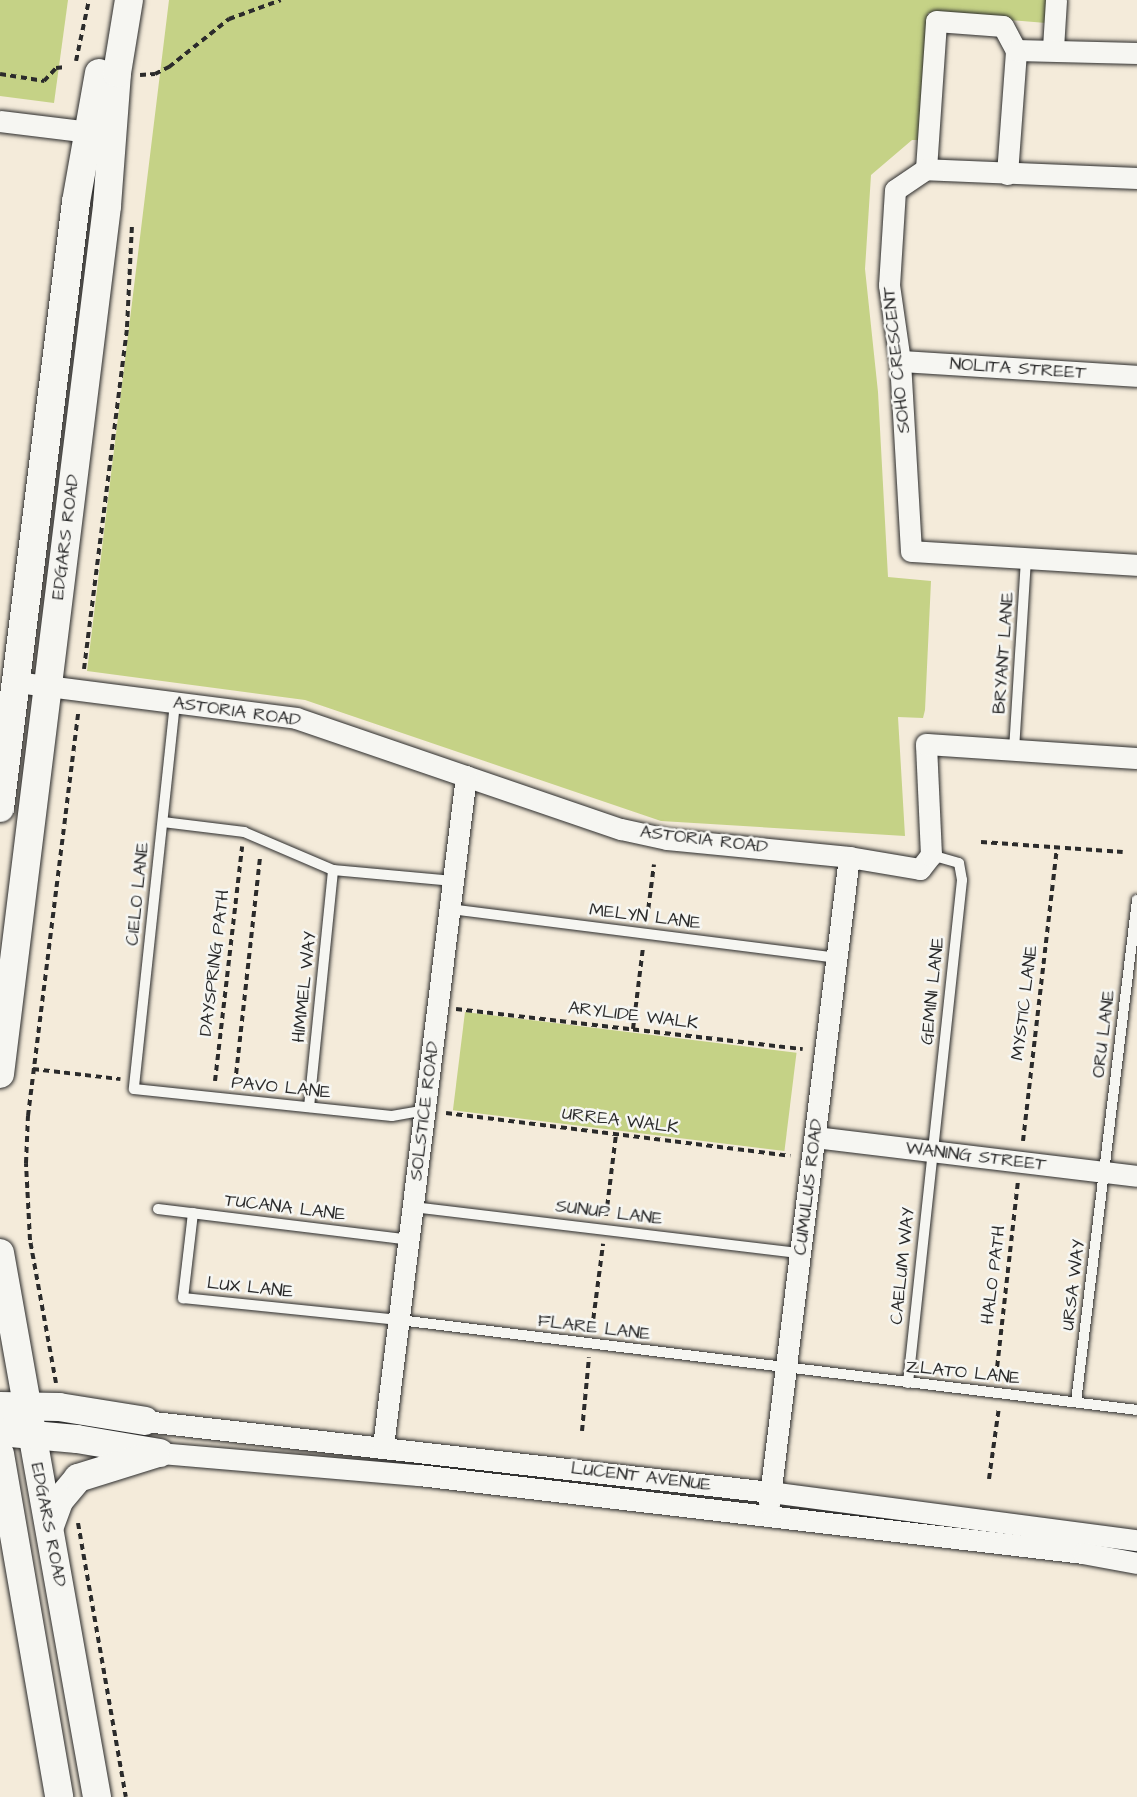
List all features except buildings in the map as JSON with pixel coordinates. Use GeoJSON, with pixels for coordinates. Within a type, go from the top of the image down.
{"type":"FeatureCollection","features":[{"type":"Feature","properties":{"kind":"main road","name":"EDGARS ROAD"},"geometry":{"type":"LineString","coordinates":[[0,1074],[107,206],[108,71],[112,0]]}},
{"type":"Feature","properties":{"kind":"main road","name":"EDGARS ROAD"},"geometry":{"type":"LineString","coordinates":[[0,808],[75,213],[89,132],[108,71]]}},
{"type":"Feature","properties":{"kind":"main road","name":"EDGARS ROAD"},"geometry":{"type":"LineString","coordinates":[[0,1253],[14,1405],[31,1433],[50,1526],[97,1797]]}},
{"type":"Feature","properties":{"kind":"main road"},"geometry":{"type":"LineString","coordinates":[[14,1405],[145,1421]]}},
{"type":"Feature","properties":{"kind":"main road"},"geometry":{"type":"LineString","coordinates":[[0,1432],[31,1433],[160,1453]]}},
{"type":"Feature","properties":{"kind":"main road"},"geometry":{"type":"LineString","coordinates":[[50,1526],[59,1501],[78,1478],[160,1453]]}},
{"type":"Feature","properties":{"kind":"main road","name":"EDGARS ROAD"},"geometry":{"type":"LineString","coordinates":[[0,1454],[59,1797]]}},
{"type":"Feature","properties":{"kind":"street"},"geometry":{"type":"LineString","coordinates":[[1053,48],[1056,0]]}},
{"type":"Feature","properties":{"kind":"street"},"geometry":{"type":"LineString","coordinates":[[1007,174],[1016,50],[1003,26],[936,21],[926,169],[1007,174],[1137,178]]}},
{"type":"Feature","properties":{"kind":"street"},"geometry":{"type":"LineString","coordinates":[[1016,50],[1053,48],[1137,52]]}},
{"type":"Feature","properties":{"kind":"street"},"geometry":{"type":"LineString","coordinates":[[0,121],[89,132]]}},
{"type":"Feature","properties":{"kind":"street","name":"SOHO CRESCENT"},"geometry":{"type":"LineString","coordinates":[[926,169],[895,190],[888,285],[900,361],[911,551],[1137,565]]}},
{"type":"Feature","properties":{"kind":"street","name":"NOLITA STREET"},"geometry":{"type":"LineString","coordinates":[[900,361],[1137,376]]}},
{"type":"Feature","properties":{"kind":"street","name":"ASTORIA ROAD"},"geometry":{"type":"LineString","coordinates":[[16,682],[296,718],[621,829],[667,839],[849,857],[920,869],[931,855]]}},
{"type":"Feature","properties":{"kind":"street"},"geometry":{"type":"LineString","coordinates":[[931,855],[926,744],[1137,758]]}},
{"type":"Feature","properties":{"kind":"street","name":"SOLSTICE ROAD"},"geometry":{"type":"LineString","coordinates":[[383,1446],[466,776]]}},
{"type":"Feature","properties":{"kind":"street","name":"CUMULUS ROAD"},"geometry":{"type":"LineString","coordinates":[[768,1516],[849,857]]}},
{"type":"Feature","properties":{"kind":"street","name":"WANING STREET"},"geometry":{"type":"LineString","coordinates":[[815,1137],[1137,1176]]}},
{"type":"Feature","properties":{"kind":"street","name":"LUCENT AVENUE"},"geometry":{"type":"LineString","coordinates":[[145,1421],[383,1446],[771,1492],[1137,1540]]}},
{"type":"Feature","properties":{"kind":"street","name":"LUCENT AVENUE"},"geometry":{"type":"LineString","coordinates":[[160,1453],[419,1474],[1083,1553],[1137,1563]]}},
{"type":"Feature","properties":{"kind":"lane","name":"BRYANT LANE"},"geometry":{"type":"LineString","coordinates":[[1014,750],[1026,559]]}},
{"type":"Feature","properties":{"kind":"lane","name":"CIELO LANE"},"geometry":{"type":"LineString","coordinates":[[135,1085],[175,703]]}},
{"type":"Feature","properties":{"kind":"lane"},"geometry":{"type":"LineString","coordinates":[[163,822],[244,832],[333,870],[453,882]]}},
{"type":"Feature","properties":{"kind":"lane","name":"GEMINI LANE"},"geometry":{"type":"LineString","coordinates":[[931,855],[959,862],[962,880],[931,1151]]}},
{"type":"Feature","properties":{"kind":"lane","name":"HIMMEL WAY"},"geometry":{"type":"LineString","coordinates":[[309,1107],[333,870]]}},
{"type":"Feature","properties":{"kind":"lane","name":"ORU LANE"},"geometry":{"type":"LineString","coordinates":[[1104,1172],[1137,900]]}},
{"type":"Feature","properties":{"kind":"lane","name":"MELYN LANE"},"geometry":{"type":"LineString","coordinates":[[450,909],[837,958]]}},
{"type":"Feature","properties":{"kind":"lane","name":"PAVO LANE"},"geometry":{"type":"LineString","coordinates":[[135,1085],[213,1097],[392,1116],[425,1110]]}},
{"type":"Feature","properties":{"kind":"lane","name":"CAELUM WAY"},"geometry":{"type":"LineString","coordinates":[[908,1383],[931,1151]]}},
{"type":"Feature","properties":{"kind":"lane","name":"URSA WAY"},"geometry":{"type":"LineString","coordinates":[[1076,1402],[1104,1172]]}},
{"type":"Feature","properties":{"kind":"lane","name":"SUNUP LANE"},"geometry":{"type":"LineString","coordinates":[[413,1207],[800,1253]]}},
{"type":"Feature","properties":{"kind":"lane","name":"TUCANA LANE"},"geometry":{"type":"LineString","coordinates":[[158,1209],[409,1240]]}},
{"type":"Feature","properties":{"kind":"lane","name":"LUX LANE"},"geometry":{"type":"LineString","coordinates":[[193,1214],[183,1298],[399,1320]]}},
{"type":"Feature","properties":{"kind":"lane","name":"FLARE LANE"},"geometry":{"type":"LineString","coordinates":[[399,1320],[786,1368]]}},
{"type":"Feature","properties":{"kind":"lane","name":"ZLATO LANE"},"geometry":{"type":"LineString","coordinates":[[786,1368],[1137,1410]]}},
{"type":"Feature","properties":{"kind":"path"},"geometry":{"type":"LineString","coordinates":[[89,0],[111,23],[75,65],[108,71],[155,74],[229,19],[281,0]]}},
{"type":"Feature","properties":{"kind":"path"},"geometry":{"type":"LineString","coordinates":[[0,74],[44,81],[56,68],[66,67]]}},
{"type":"Feature","properties":{"kind":"path","name":"DAYSPRING PATH"},"geometry":{"type":"LineString","coordinates":[[213,1097],[244,832]]}},
{"type":"Feature","properties":{"kind":"path","name":"DAYSPRING PATH"},"geometry":{"type":"LineString","coordinates":[[233,1099],[262,840]]}},
{"type":"Feature","properties":{"kind":"path"},"geometry":{"type":"LineString","coordinates":[[981,842],[1123,852]]}},
{"type":"Feature","properties":{"kind":"path","name":"MYSTIC LANE"},"geometry":{"type":"LineString","coordinates":[[1020,1162],[1057,847]]}},
{"type":"Feature","properties":{"kind":"path"},"geometry":{"type":"LineString","coordinates":[[633,1029],[654,864]]}},
{"type":"Feature","properties":{"kind":"path","name":"ARYLIDE WALK"},"geometry":{"type":"LineString","coordinates":[[438,1007],[825,1052]]}},
{"type":"Feature","properties":{"kind":"path"},"geometry":{"type":"LineString","coordinates":[[33,1069],[135,1085]]}},
{"type":"Feature","properties":{"kind":"path","name":"URREA WALK"},"geometry":{"type":"LineString","coordinates":[[425,1110],[812,1158]]}},
{"type":"Feature","properties":{"kind":"path"},"geometry":{"type":"LineString","coordinates":[[582,1431],[590,1344],[616,1134]]}},
{"type":"Feature","properties":{"kind":"path","name":"HALO PATH"},"geometry":{"type":"LineString","coordinates":[[989,1479],[999,1405],[994,1392],[1020,1162]]}},
{"type":"Feature","properties":{"kind":"path"},"geometry":{"type":"LineString","coordinates":[[78,1518],[126,1797]]}},
{"type":"Feature","properties":{"kind":"green space"},"geometry":{"type":"Polygon","coordinates":[[[0,0],[68,0],[54,103],[0,96],[0,0]]]}},
{"type":"Feature","properties":{"kind":"green space"},"geometry":{"type":"Polygon","coordinates":[[[169,0],[1048,0],[1046,23],[928,13],[918,140],[912,140],[871,175],[865,269],[878,392],[888,577],[931,581],[925,710],[923,718],[898,717],[905,836],[661,821],[305,700],[87,671],[169,0]]]}},
{"type":"Feature","properties":{"kind":"green space"},"geometry":{"type":"Polygon","coordinates":[[[465,1012],[797,1053],[784,1151],[453,1110],[465,1012]]]}}]}
